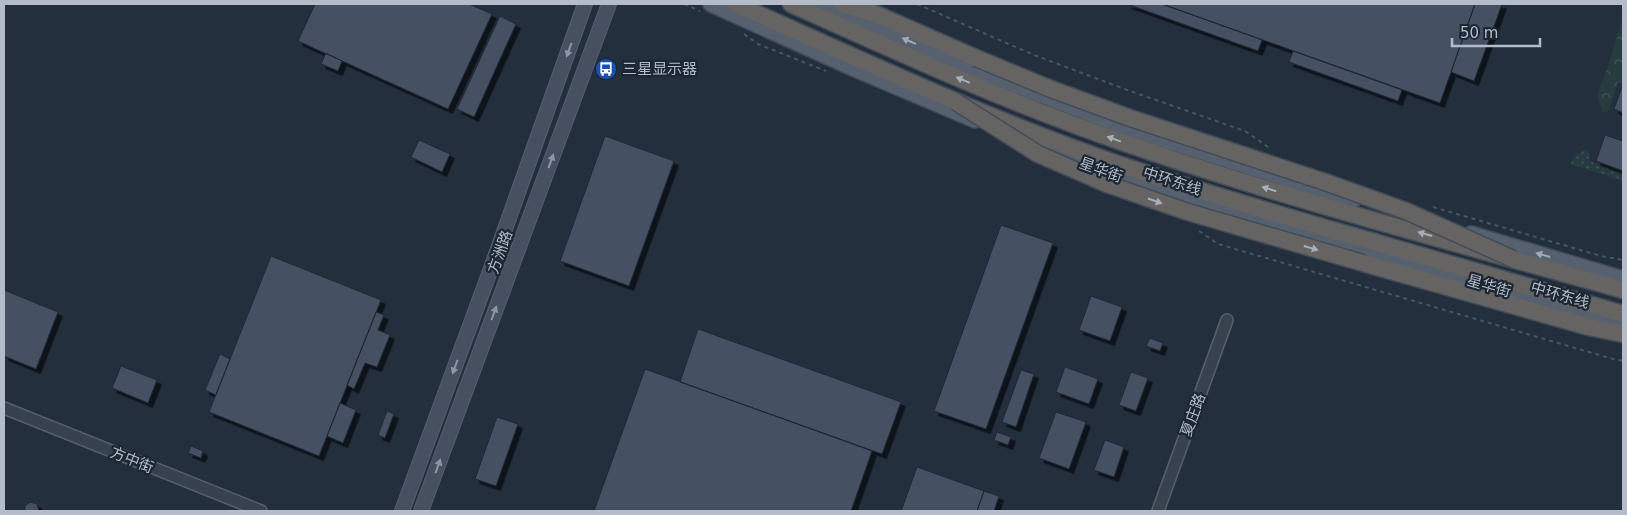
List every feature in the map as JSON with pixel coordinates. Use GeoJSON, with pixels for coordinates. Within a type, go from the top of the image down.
{"type":"FeatureCollection","features":[{"type":"Feature","properties":{"kind":"highway","name":"中环东线"},"geometry":{"type":"LineString","coordinates":[[736,4],[956,102],[1036,134],[1168,181],[1623,314]]}},
{"type":"Feature","properties":{"kind":"highway","name":"中环东线"},"geometry":{"type":"LineString","coordinates":[[790,4],[965,81],[1121,142],[1318,204],[1623,290]]}},
{"type":"Feature","properties":{"kind":"highway"},"geometry":{"type":"LineString","coordinates":[[842,4],[876,14],[1051,89],[1130,118],[1325,182],[1406,211],[1513,259]]}},
{"type":"Feature","properties":{"kind":"highway"},"geometry":{"type":"LineString","coordinates":[[956,102],[1038,154],[1107,184],[1188,212],[1363,263],[1589,327],[1623,334]]}},
{"type":"Feature","properties":{"kind":"main road","name":"方洲路"},"geometry":{"type":"LineString","coordinates":[[402,511],[585,4]]}},
{"type":"Feature","properties":{"kind":"main road","name":"方洲路"},"geometry":{"type":"LineString","coordinates":[[421,511],[609,4]]}},
{"type":"Feature","properties":{"kind":"main road","name":"星华街"},"geometry":{"type":"LineString","coordinates":[[710,4],[855,70],[1109,174],[1623,326]]}},
{"type":"Feature","properties":{"kind":"main road"},"geometry":{"type":"LineString","coordinates":[[821,4],[980,71],[1127,128],[1323,191],[1623,279]]}},
{"type":"Feature","properties":{"kind":"street","name":"夏庄路"},"geometry":{"type":"LineString","coordinates":[[1158,511],[1227,320]]}},
{"type":"Feature","properties":{"kind":"street","name":"方中街"},"geometry":{"type":"LineString","coordinates":[[4,408],[261,511]]}},
{"type":"Feature","properties":{"kind":"path"},"geometry":{"type":"LineString","coordinates":[[917,4],[1034,55],[1245,131],[1276,152]]}},
{"type":"Feature","properties":{"kind":"path"},"geometry":{"type":"LineString","coordinates":[[1426,204],[1601,256],[1623,260]]}},
{"type":"Feature","properties":{"kind":"green space"},"geometry":{"type":"Polygon","coordinates":[[[1623,20],[1623,83],[1618,82],[1609,110],[1603,113],[1597,95],[1623,20]]]}},
{"type":"Feature","properties":{"kind":"green space"},"geometry":{"type":"Polygon","coordinates":[[[1586,149],[1590,155],[1590,161],[1623,173],[1623,181],[1570,164],[1575,156],[1586,149]]]}},
{"type":"Feature","properties":{"kind":"building"},"geometry":{"type":"Polygon","coordinates":[[[315,4],[469,4],[492,14],[448,109],[298,41],[315,4]]]}},
{"type":"Feature","properties":{"kind":"building"},"geometry":{"type":"Polygon","coordinates":[[[1127,4],[1162,4],[1262,40],[1258,51],[1127,4]]]}},
{"type":"Feature","properties":{"kind":"building"},"geometry":{"type":"Polygon","coordinates":[[[1162,4],[1475,4],[1440,103],[1162,4]]]}},
{"type":"Feature","properties":{"kind":"building"},"geometry":{"type":"Polygon","coordinates":[[[1475,4],[1502,4],[1474,81],[1451,72],[1475,4]]]}},
{"type":"Feature","properties":{"kind":"building"},"geometry":{"type":"Polygon","coordinates":[[[500,16],[516,24],[474,117],[457,109],[500,16]]]}},
{"type":"Feature","properties":{"kind":"building"},"geometry":{"type":"Polygon","coordinates":[[[1293,51],[1402,90],[1398,101],[1289,62],[1293,51]]]}},
{"type":"Feature","properties":{"kind":"building"},"geometry":{"type":"Polygon","coordinates":[[[326,53],[342,61],[338,71],[321,64],[326,53]]]}},
{"type":"Feature","properties":{"kind":"building"},"geometry":{"type":"Polygon","coordinates":[[[1623,88],[1623,113],[1614,109],[1623,88]]]}},
{"type":"Feature","properties":{"kind":"building"},"geometry":{"type":"Polygon","coordinates":[[[1605,135],[1623,141],[1623,171],[1596,161],[1605,135]]]}},
{"type":"Feature","properties":{"kind":"building"},"geometry":{"type":"Polygon","coordinates":[[[605,136],[674,161],[629,286],[560,261],[605,136]]]}},
{"type":"Feature","properties":{"kind":"building"},"geometry":{"type":"Polygon","coordinates":[[[419,140],[450,154],[442,172],[411,157],[419,140]]]}},
{"type":"Feature","properties":{"kind":"building"},"geometry":{"type":"Polygon","coordinates":[[[1001,225],[1053,243],[986,429],[934,411],[1001,225]]]}},
{"type":"Feature","properties":{"kind":"building"},"geometry":{"type":"Polygon","coordinates":[[[271,256],[381,300],[319,456],[209,412],[271,256]]]}},
{"type":"Feature","properties":{"kind":"building"},"geometry":{"type":"Polygon","coordinates":[[[4,290],[58,312],[36,369],[4,356],[4,290]]]}},
{"type":"Feature","properties":{"kind":"building"},"geometry":{"type":"Polygon","coordinates":[[[1091,296],[1122,307],[1110,341],[1079,330],[1091,296]]]}},
{"type":"Feature","properties":{"kind":"building"},"geometry":{"type":"Polygon","coordinates":[[[376,312],[384,315],[378,330],[390,335],[377,367],[365,363],[354,389],[347,385],[376,312]]]}},
{"type":"Feature","properties":{"kind":"building"},"geometry":{"type":"Polygon","coordinates":[[[698,329],[901,402],[882,454],[680,382],[698,329]]]}},
{"type":"Feature","properties":{"kind":"building"},"geometry":{"type":"Polygon","coordinates":[[[1150,338],[1163,343],[1160,351],[1146,346],[1150,338]]]}},
{"type":"Feature","properties":{"kind":"building"},"geometry":{"type":"Polygon","coordinates":[[[220,354],[230,359],[216,395],[205,390],[220,354]]]}},
{"type":"Feature","properties":{"kind":"building"},"geometry":{"type":"Polygon","coordinates":[[[121,366],[157,380],[148,403],[112,388],[121,366]]]}},
{"type":"Feature","properties":{"kind":"building"},"geometry":{"type":"Polygon","coordinates":[[[1065,367],[1098,379],[1089,404],[1056,392],[1065,367]]]}},
{"type":"Feature","properties":{"kind":"building"},"geometry":{"type":"Polygon","coordinates":[[[645,369],[872,451],[851,511],[594,511],[645,369]]]}},
{"type":"Feature","properties":{"kind":"building"},"geometry":{"type":"Polygon","coordinates":[[[1021,370],[1034,374],[1016,427],[1002,422],[1021,370]]]}},
{"type":"Feature","properties":{"kind":"building"},"geometry":{"type":"Polygon","coordinates":[[[1131,372],[1148,378],[1136,411],[1119,405],[1131,372]]]}},
{"type":"Feature","properties":{"kind":"building"},"geometry":{"type":"Polygon","coordinates":[[[340,403],[356,410],[343,443],[327,436],[340,403]]]}},
{"type":"Feature","properties":{"kind":"building"},"geometry":{"type":"Polygon","coordinates":[[[387,411],[394,414],[385,438],[378,435],[387,411]]]}},
{"type":"Feature","properties":{"kind":"building"},"geometry":{"type":"Polygon","coordinates":[[[1056,412],[1086,422],[1069,469],[1039,458],[1056,412]]]}},
{"type":"Feature","properties":{"kind":"building"},"geometry":{"type":"Polygon","coordinates":[[[497,417],[518,424],[496,486],[475,479],[497,417]]]}},
{"type":"Feature","properties":{"kind":"building"},"geometry":{"type":"Polygon","coordinates":[[[997,432],[1011,437],[1008,445],[994,440],[997,432]]]}},
{"type":"Feature","properties":{"kind":"building"},"geometry":{"type":"Polygon","coordinates":[[[1105,440],[1124,447],[1114,477],[1094,470],[1105,440]]]}},
{"type":"Feature","properties":{"kind":"building"},"geometry":{"type":"Polygon","coordinates":[[[191,446],[203,451],[201,458],[188,453],[191,446]]]}},
{"type":"Feature","properties":{"kind":"building"},"geometry":{"type":"Polygon","coordinates":[[[917,467],[984,491],[977,511],[901,511],[917,467]]]}},
{"type":"Feature","properties":{"kind":"building"},"geometry":{"type":"Polygon","coordinates":[[[984,491],[999,496],[994,511],[977,511],[984,491]]]}},
{"type":"Feature","properties":{"kind":"building"},"geometry":{"type":"Polygon","coordinates":[[[30,502],[37,504],[39,511],[25,511],[25,506],[30,502]]]}},
{"type":"Feature","properties":{"kind":"place","name":"三星显示器"},"geometry":{"type":"Point","coordinates":[606,69]}}]}
